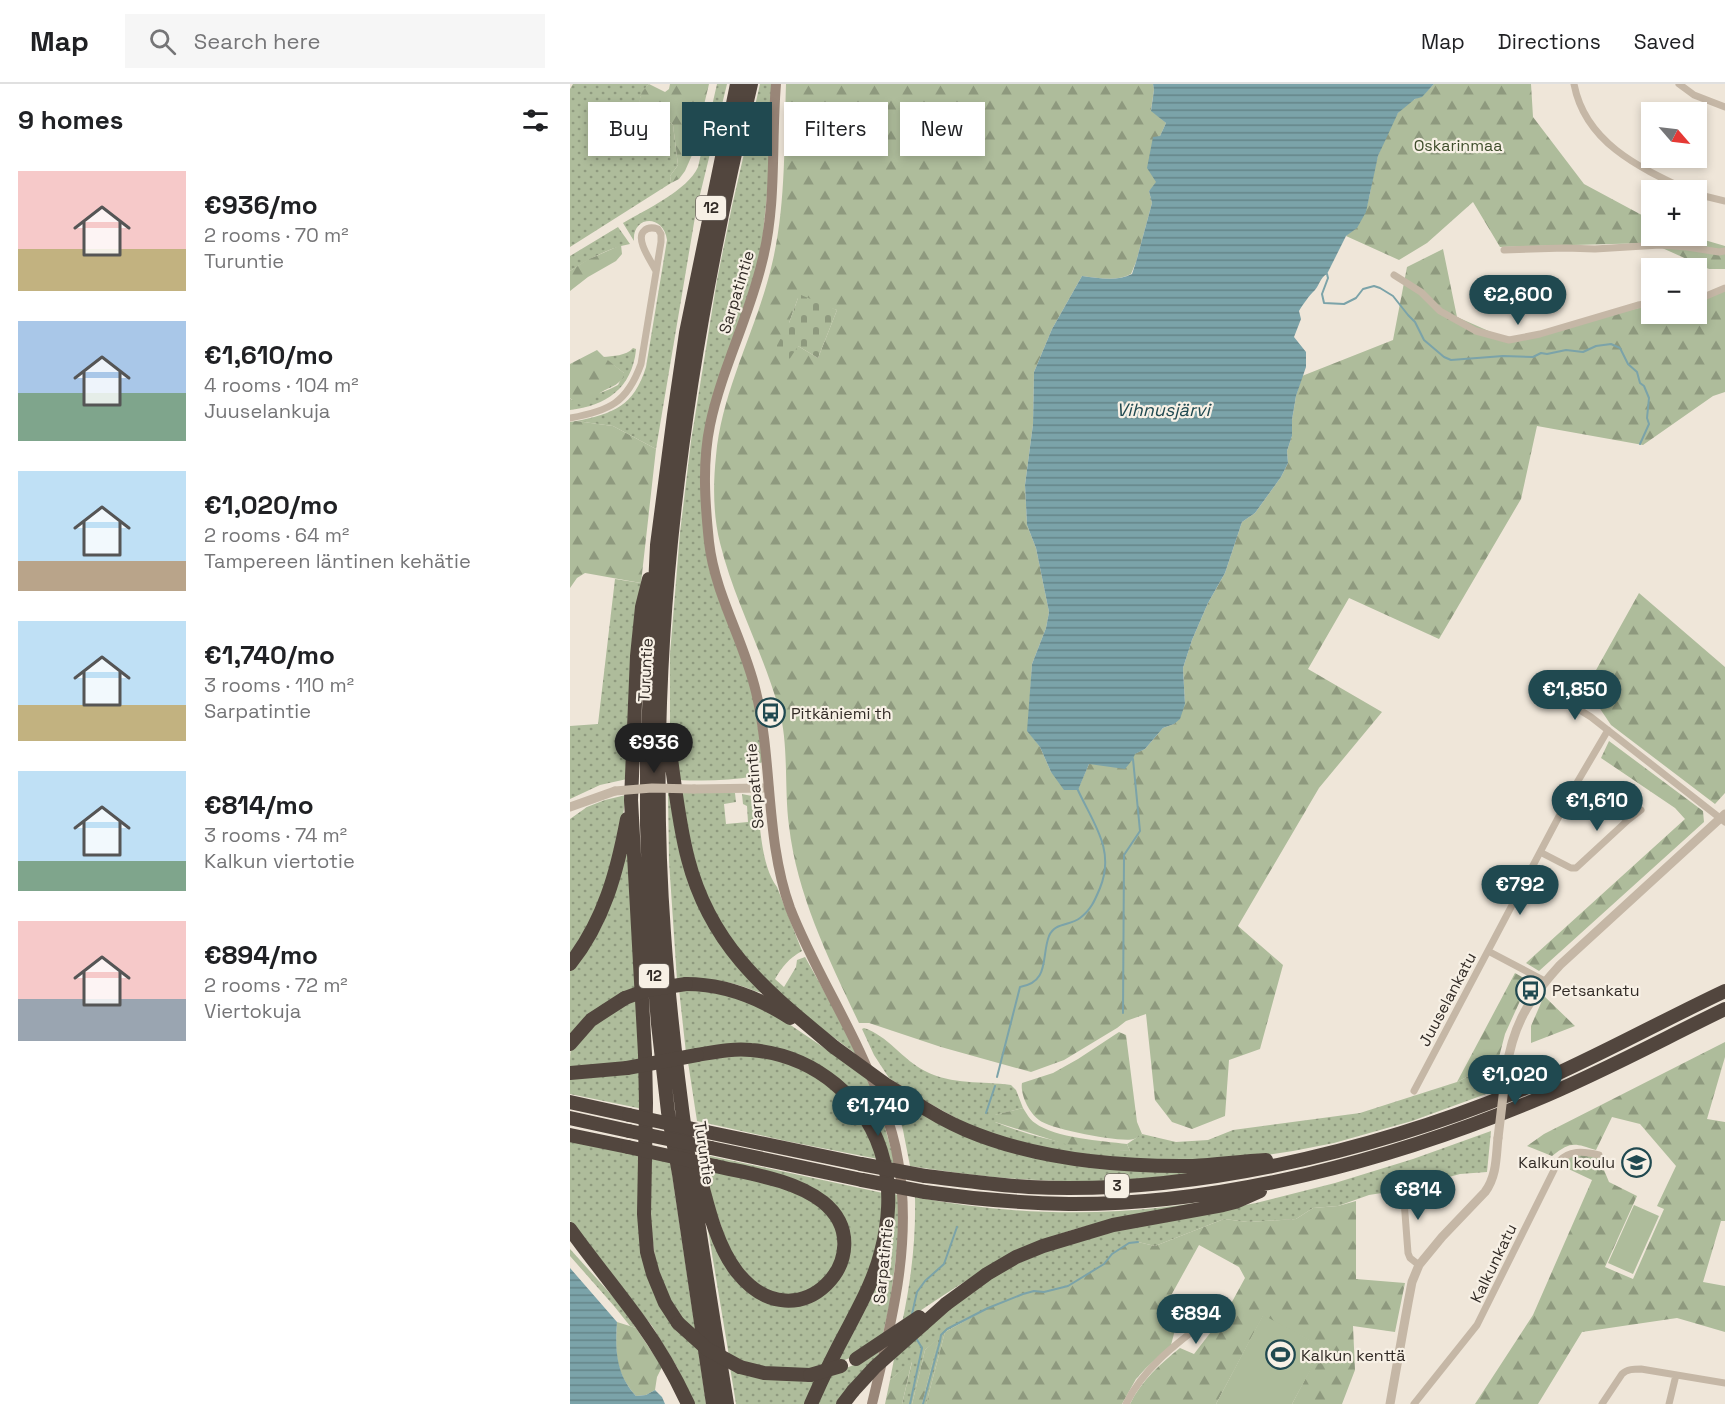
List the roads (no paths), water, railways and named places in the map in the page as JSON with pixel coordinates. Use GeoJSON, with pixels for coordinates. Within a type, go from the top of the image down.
{"type":"FeatureCollection","features":[{"type":"Feature","properties":{"kind":"highway","name":"Turuntie"},"geometry":{"type":"LineString","coordinates":[[713,1404],[668,1112],[658,1024],[651,933],[647,752],[657,545],[674,415],[686,333],[737,84]]}},
{"type":"Feature","properties":{"kind":"highway","name":"Turuntie"},"geometry":{"type":"LineString","coordinates":[[727,1404],[682,1113],[664,931],[659,802],[660,695],[667,585],[686,417],[720,225],[751,84]]}},
{"type":"Feature","properties":{"kind":"highway"},"geometry":{"type":"LineString","coordinates":[[657,545],[640,622],[631,800],[645,1054],[644,1214],[645,1239],[656,1284],[671,1313],[688,1334],[707,1349],[740,1367],[764,1373],[810,1375],[856,1359],[1016,1257],[1043,1246],[1113,1225],[1235,1202],[1290,1178]]}},
{"type":"Feature","properties":{"kind":"highway"},"geometry":{"type":"LineString","coordinates":[[660,695],[686,852],[701,899],[709,915],[730,949],[754,976],[834,1047],[862,1068],[910,1100],[968,1131],[1016,1147],[1062,1157],[1161,1166],[1195,1166],[1307,1158]]}},
{"type":"Feature","properties":{"kind":"highway"},"geometry":{"type":"LineString","coordinates":[[570,964],[584,946],[604,907],[620,855],[631,800]]}},
{"type":"Feature","properties":{"kind":"highway"},"geometry":{"type":"LineString","coordinates":[[570,1044],[591,1020],[625,998],[647,990],[686,984],[711,985],[745,993],[778,1010],[834,1047]]}},
{"type":"Feature","properties":{"kind":"highway","name":"3"},"geometry":{"type":"LineString","coordinates":[[570,1102],[925,1176],[1029,1187],[1116,1186],[1208,1178],[1307,1158],[1412,1129],[1516,1092],[1629,1040],[1725,991]]}},
{"type":"Feature","properties":{"kind":"highway","name":"3"},"geometry":{"type":"LineString","coordinates":[[570,1118],[862,1180],[979,1200],[1071,1204],[1210,1194],[1290,1178],[1411,1146],[1521,1106],[1598,1072],[1725,1009]]}},
{"type":"Feature","properties":{"kind":"highway"},"geometry":{"type":"LineString","coordinates":[[570,1073],[627,1068],[737,1049],[758,1051],[787,1056],[824,1074],[847,1094],[867,1121],[885,1162],[888,1197],[882,1250],[870,1285],[811,1404]]}},
{"type":"Feature","properties":{"kind":"highway"},"geometry":{"type":"LineString","coordinates":[[570,1135],[628,1147],[715,1166],[761,1176],[812,1194],[831,1210],[840,1226],[844,1249],[837,1271],[822,1290],[800,1300],[776,1299],[753,1288],[737,1272],[724,1249],[711,1215],[682,1113]]}},
{"type":"Feature","properties":{"kind":"highway"},"geometry":{"type":"LineString","coordinates":[[570,1229],[602,1273]]}},
{"type":"Feature","properties":{"kind":"highway"},"geometry":{"type":"LineString","coordinates":[[570,1244],[602,1273],[643,1324],[688,1404]]}},
{"type":"Feature","properties":{"kind":"highway"},"geometry":{"type":"LineString","coordinates":[[843,1404],[875,1367],[944,1302]]}},
{"type":"Feature","properties":{"kind":"main road","name":"Sarpatintie"},"geometry":{"type":"LineString","coordinates":[[776,84],[771,204],[767,238],[751,302],[712,417],[706,450],[705,509],[716,581],[752,676],[764,729],[773,830],[783,887],[802,936],[849,1028],[874,1085],[888,1121],[898,1157],[903,1204],[902,1253],[895,1303],[872,1404]]}},
{"type":"Feature","properties":{"kind":"street"},"geometry":{"type":"LineString","coordinates":[[1574,84],[1585,115],[1609,145],[1633,163],[1667,180]]}},
{"type":"Feature","properties":{"kind":"street"},"geometry":{"type":"LineString","coordinates":[[1679,84],[1694,95],[1725,107]]}},
{"type":"Feature","properties":{"kind":"street"},"geometry":{"type":"LineString","coordinates":[[1707,197],[1725,201]]}},
{"type":"Feature","properties":{"kind":"street"},"geometry":{"type":"LineString","coordinates":[[570,418],[608,408],[620,400],[633,383],[641,364],[661,242],[658,229],[652,227],[645,229],[640,242],[656,271]]}},
{"type":"Feature","properties":{"kind":"street"},"geometry":{"type":"LineString","coordinates":[[1504,250],[1595,249],[1659,245],[1725,251]]}},
{"type":"Feature","properties":{"kind":"street"},"geometry":{"type":"LineString","coordinates":[[1394,275],[1421,292],[1440,311],[1476,331],[1509,340],[1641,305]]}},
{"type":"Feature","properties":{"kind":"street"},"geometry":{"type":"LineString","coordinates":[[1707,296],[1725,288]]}},
{"type":"Feature","properties":{"kind":"street"},"geometry":{"type":"LineString","coordinates":[[1390,1404],[1408,1303],[1419,1265],[1488,1188],[1496,1166],[1509,1052],[1520,1021],[1535,993],[1560,965],[1724,818],[1582,711],[1554,694]]}},
{"type":"Feature","properties":{"kind":"street","name":"Juuselankatu"},"geometry":{"type":"LineString","coordinates":[[1414,1091],[1575,786],[1608,730]]}},
{"type":"Feature","properties":{"kind":"street"},"geometry":{"type":"LineString","coordinates":[[1575,786],[1628,820]]}},
{"type":"Feature","properties":{"kind":"street"},"geometry":{"type":"LineString","coordinates":[[570,807],[615,791],[652,788],[769,788]]}},
{"type":"Feature","properties":{"kind":"street"},"geometry":{"type":"LineString","coordinates":[[1540,852],[1571,868],[1576,868],[1641,810]]}},
{"type":"Feature","properties":{"kind":"street"},"geometry":{"type":"LineString","coordinates":[[1488,951],[1545,981]]}},
{"type":"Feature","properties":{"kind":"street","name":"Kalkunkatu"},"geometry":{"type":"LineString","coordinates":[[1414,1404],[1478,1326],[1558,1162],[1568,1154],[1575,1152],[1599,1155]]}},
{"type":"Feature","properties":{"kind":"street"},"geometry":{"type":"LineString","coordinates":[[1403,1187],[1408,1253],[1410,1258],[1419,1265]]}},
{"type":"Feature","properties":{"kind":"street"},"geometry":{"type":"LineString","coordinates":[[1126,1404],[1138,1382],[1163,1357],[1224,1307]]}},
{"type":"Feature","properties":{"kind":"street"},"geometry":{"type":"LineString","coordinates":[[1602,1404],[1625,1371],[1641,1369],[1725,1383]]}},
{"type":"Feature","properties":{"kind":"street"},"geometry":{"type":"LineString","coordinates":[[1669,1404],[1676,1375]]}},
{"type":"Feature","properties":{"kind":"water","name":"Vihnusjärvi"},"geometry":{"type":"Polygon","coordinates":[[[1153,84],[1434,84],[1422,97],[1415,99],[1398,113],[1378,156],[1366,212],[1357,228],[1346,236],[1327,274],[1299,311],[1301,319],[1294,337],[1306,352],[1306,367],[1296,396],[1292,436],[1287,451],[1288,463],[1281,477],[1255,513],[1242,522],[1225,573],[1208,603],[1192,640],[1183,668],[1185,704],[1180,719],[1163,728],[1145,749],[1135,754],[1125,769],[1089,764],[1078,790],[1064,790],[1051,772],[1040,747],[1027,731],[1032,664],[1046,628],[1049,612],[1036,548],[1027,525],[1025,485],[1033,424],[1034,372],[1052,329],[1082,276],[1114,279],[1132,274],[1152,203],[1149,191],[1156,182],[1147,168],[1153,137],[1160,136],[1166,123],[1151,111],[1153,84]]]}},
{"type":"Feature","properties":{"kind":"water"},"geometry":{"type":"Polygon","coordinates":[[[570,1268],[617,1322],[618,1362],[629,1388],[636,1396],[646,1395],[655,1390],[665,1404],[570,1404],[570,1268]]]}},
{"type":"Feature","properties":{"kind":"waterway"},"geometry":{"type":"LineString","coordinates":[[1327,274],[1328,278],[1322,294],[1324,303],[1344,304],[1356,298],[1363,289],[1374,286],[1380,288],[1393,296],[1415,322],[1424,340],[1451,360],[1503,356],[1533,357],[1541,353],[1566,350],[1583,352],[1596,346],[1611,344],[1620,348],[1628,364],[1637,372],[1640,383],[1644,386],[1649,398],[1647,418],[1649,424],[1640,444]]}},
{"type":"Feature","properties":{"kind":"waterway"},"geometry":{"type":"LineString","coordinates":[[1123,1013],[1124,855],[1140,831],[1133,759]]}},
{"type":"Feature","properties":{"kind":"waterway"},"geometry":{"type":"LineString","coordinates":[[997,1077],[1020,987],[1030,984],[1040,974],[1049,936],[1055,928],[1076,920],[1090,908],[1104,874],[1104,848],[1077,788]]}},
{"type":"Feature","properties":{"kind":"waterway"},"geometry":{"type":"LineString","coordinates":[[986,1113],[995,1086]]}},
{"type":"Feature","properties":{"kind":"waterway"},"geometry":{"type":"LineString","coordinates":[[912,1314],[917,1292],[925,1281],[944,1264],[957,1227]]}},
{"type":"Feature","properties":{"kind":"waterway"},"geometry":{"type":"LineString","coordinates":[[923,1404],[941,1335],[947,1329],[988,1308],[1023,1294],[1068,1286],[1104,1264],[1112,1254],[1129,1243],[1138,1242]]}},
{"type":"Feature","properties":{"kind":"waterway"},"geometry":{"type":"LineString","coordinates":[[910,1404],[922,1348],[916,1338]]}},
{"type":"Feature","properties":{"kind":"place","name":"Pitkäniemi th"},"geometry":{"type":"Point","coordinates":[770,713]}},
{"type":"Feature","properties":{"kind":"place","name":"Petsankatu"},"geometry":{"type":"Point","coordinates":[1531,990]}},
{"type":"Feature","properties":{"kind":"place","name":"Kalkun koulu"},"geometry":{"type":"Point","coordinates":[1636,1162]}},
{"type":"Feature","properties":{"kind":"place","name":"Kalkun kenttä"},"geometry":{"type":"Point","coordinates":[1280,1355]}},
{"type":"Feature","properties":{"kind":"park label","name":"Oskarinmaa"},"geometry":{"type":"Point","coordinates":[1458,145]}}]}
